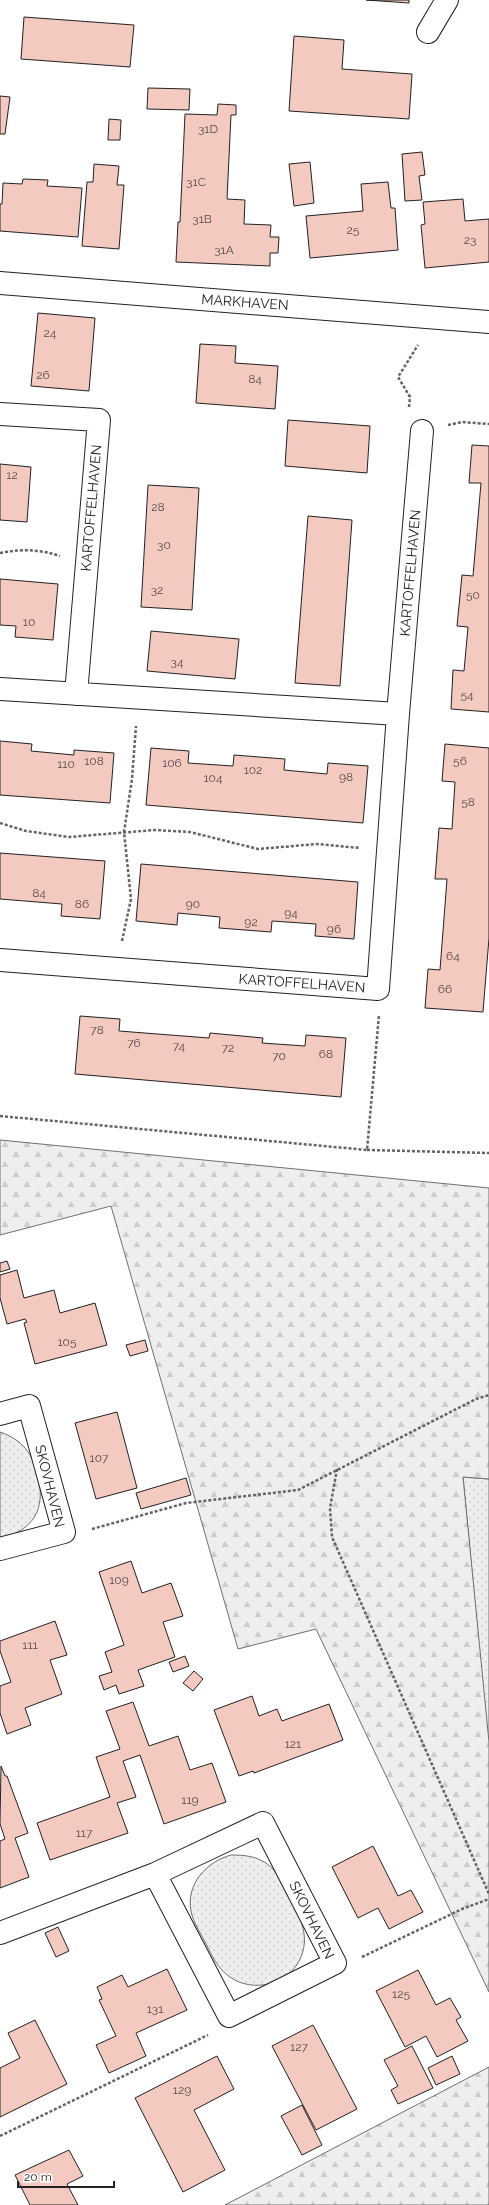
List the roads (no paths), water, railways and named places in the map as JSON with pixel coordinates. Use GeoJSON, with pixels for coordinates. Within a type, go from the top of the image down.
{"type":"FeatureCollection","features":[{"type":"Feature","properties":{"kind":"street"},"geometry":{"type":"LineString","coordinates":[[428,32],[447,0]]}},
{"type":"Feature","properties":{"kind":"street","name":"MARKHAVEN"},"geometry":{"type":"LineString","coordinates":[[0,283],[489,322]]}},
{"type":"Feature","properties":{"kind":"street","name":"KARTOFFELHAVEN"},"geometry":{"type":"LineString","coordinates":[[0,414],[99,420],[76,694]]}},
{"type":"Feature","properties":{"kind":"street","name":"KARTOFFELHAVEN"},"geometry":{"type":"LineString","coordinates":[[0,960],[378,989],[398,714],[422,431]]}},
{"type":"Feature","properties":{"kind":"street"},"geometry":{"type":"LineString","coordinates":[[0,689],[398,714]]}},
{"type":"Feature","properties":{"kind":"street","name":"SKOVHAVEN"},"geometry":{"type":"LineString","coordinates":[[0,1414],[29,1406],[64,1532],[0,1549]]}},
{"type":"Feature","properties":{"kind":"street","name":"SKOVHAVEN"},"geometry":{"type":"LineString","coordinates":[[0,1933],[155,1874],[264,1823],[335,1963],[228,2016],[155,1874]]}}]}
